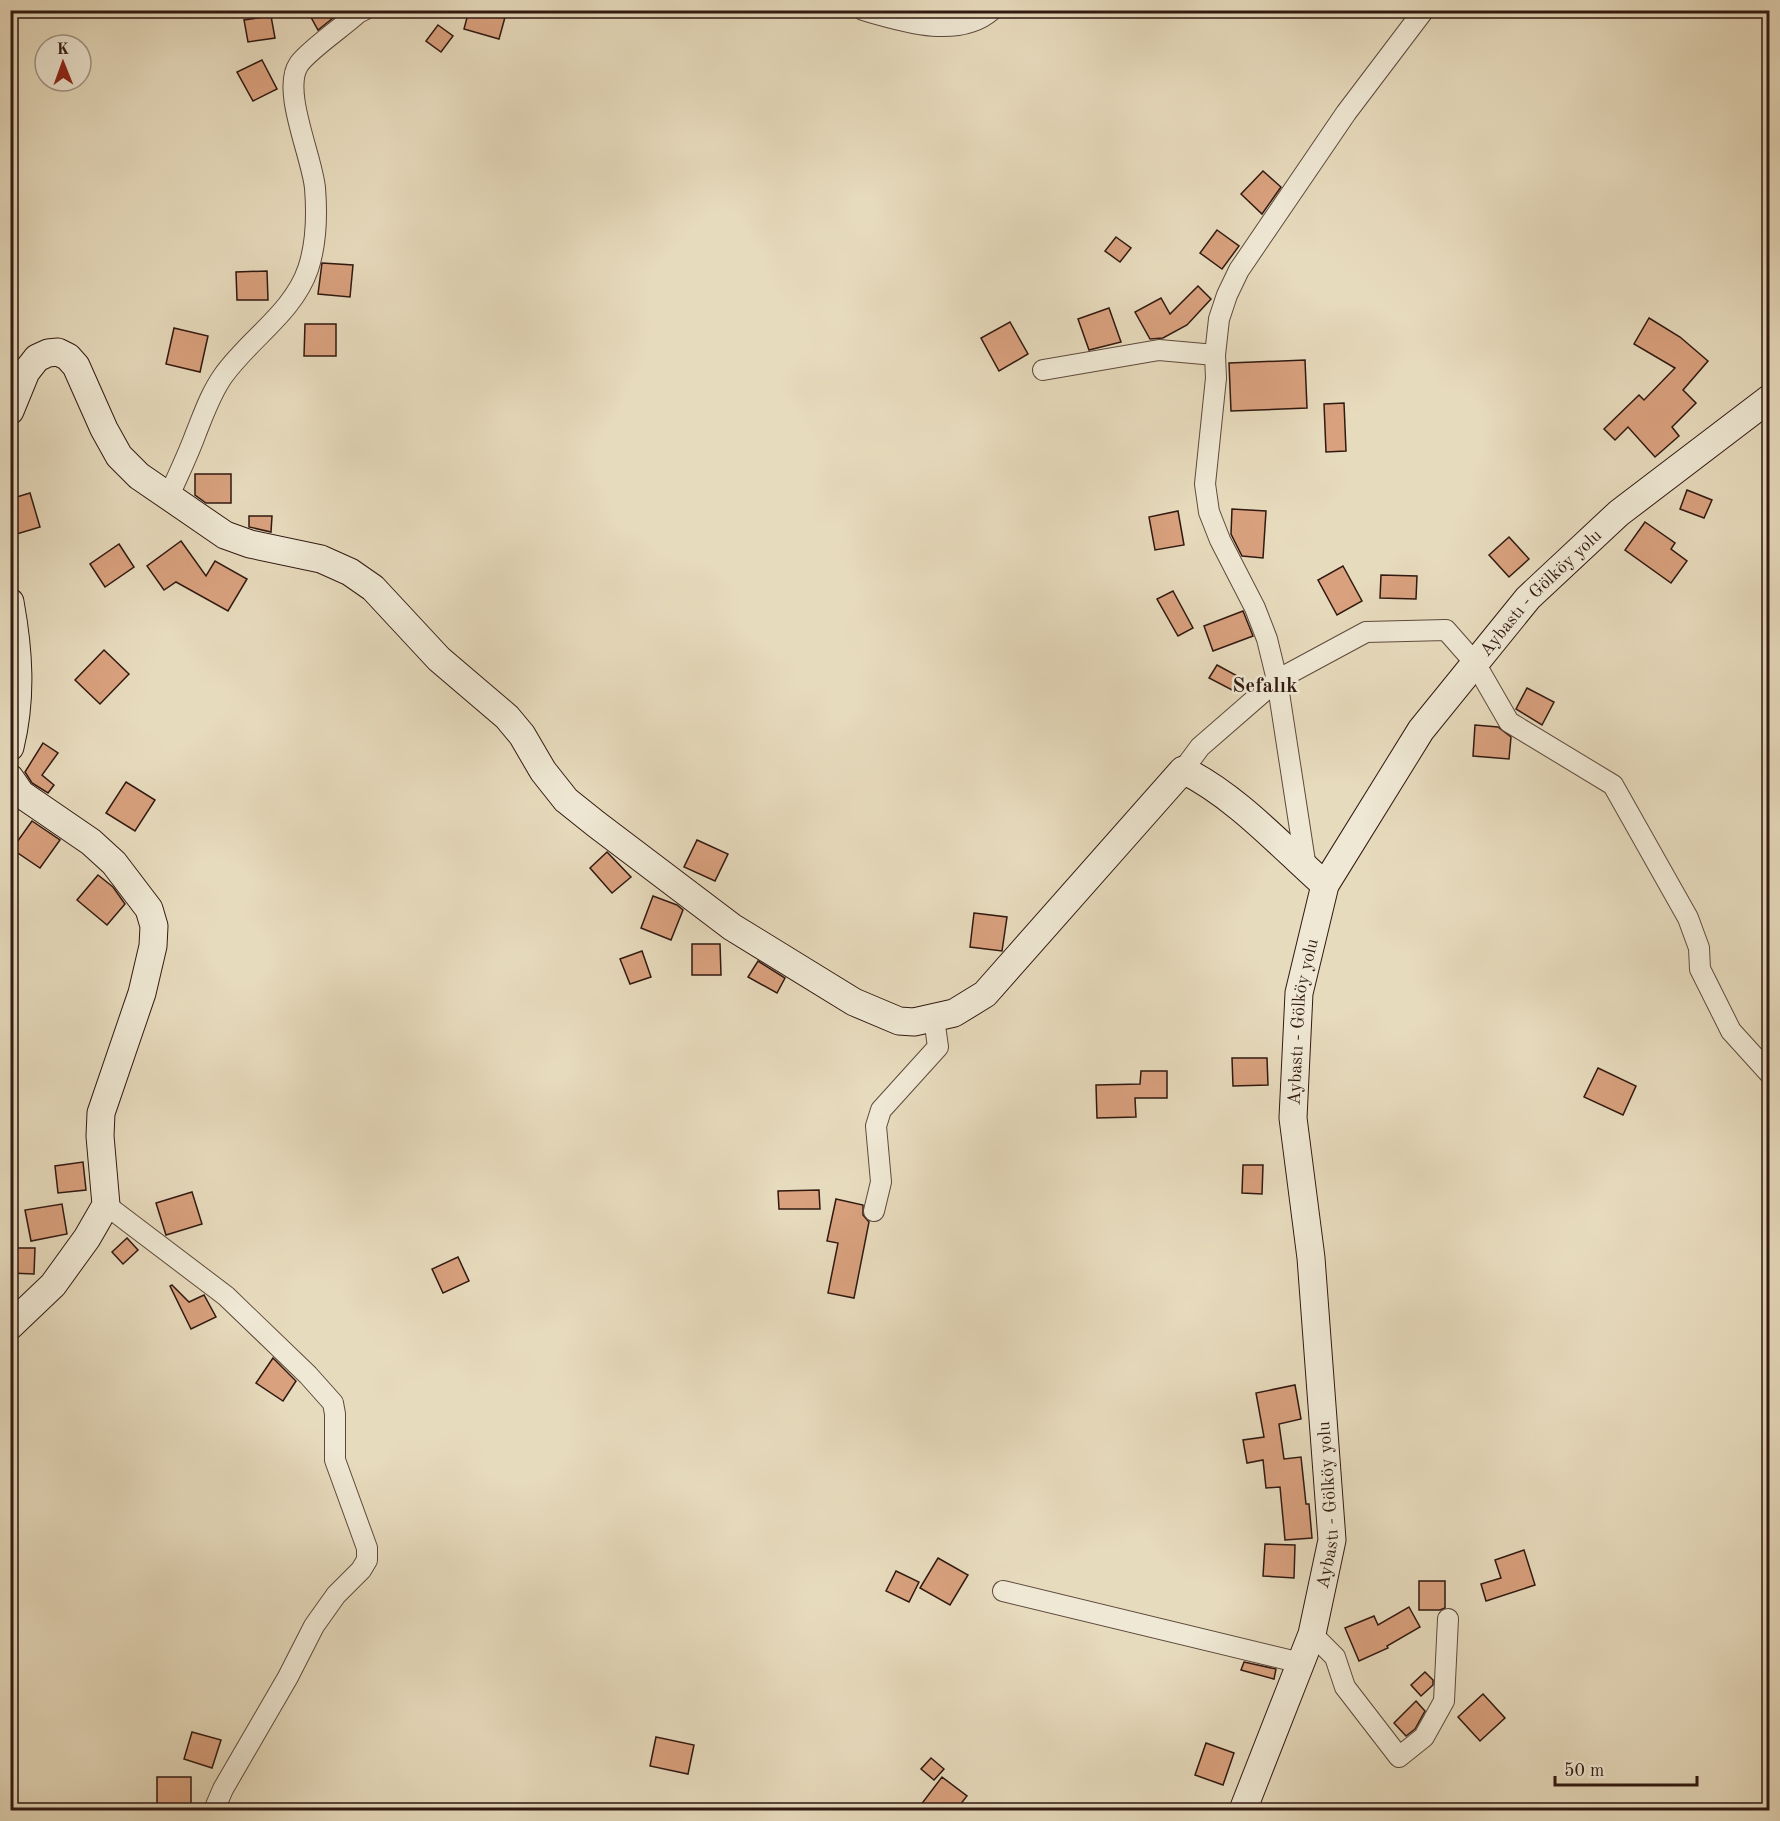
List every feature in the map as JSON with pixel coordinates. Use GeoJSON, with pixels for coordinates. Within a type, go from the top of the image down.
{"type":"FeatureCollection","features":[{"type":"Feature","properties":{"kind":"street"},"geometry":{"type":"LineString","coordinates":[[169,496],[210,398],[221,378],[236,358],[284,309],[298,291],[308,270],[315,215],[315,188],[310,160],[293,100],[293,79],[299,64],[309,54],[364,10]]}},
{"type":"Feature","properties":{"kind":"street"},"geometry":{"type":"LineString","coordinates":[[863,10],[905,22],[943,26],[968,23],[985,16],[992,10]]}},
{"type":"Feature","properties":{"kind":"street"},"geometry":{"type":"LineString","coordinates":[[1316,877],[1267,639],[1255,608],[1229,558],[1209,512],[1205,484],[1216,378],[1215,355],[1219,319],[1239,270],[1346,113],[1424,10]]}},
{"type":"Feature","properties":{"kind":"street"},"geometry":{"type":"LineString","coordinates":[[1043,370],[1159,350],[1215,355]]}},
{"type":"Feature","properties":{"kind":"street"},"geometry":{"type":"LineString","coordinates":[[10,411],[26,372],[37,358],[58,352],[68,357],[76,366],[104,429],[119,456],[139,476],[225,535],[250,544],[321,559],[350,572],[373,588],[438,659],[507,717],[522,735],[543,771],[566,800],[732,927],[854,1002],[899,1021],[914,1022],[954,1012],[985,994],[1183,770],[1200,747],[1277,680],[1366,632],[1446,630],[1475,663],[1509,722],[1613,785],[1688,918],[1699,948],[1700,969],[1731,1031],[1770,1074]]}},
{"type":"Feature","properties":{"kind":"street","name":"Aybastı - Gölköy yolu"},"geometry":{"type":"LineString","coordinates":[[1243,1810],[1312,1634],[1332,1540],[1311,1258],[1293,1118],[1299,993],[1316,877],[1421,730],[1528,598],[1619,513],[1770,398]]}},
{"type":"Feature","properties":{"kind":"street"},"geometry":{"type":"LineString","coordinates":[[10,602],[19,668],[17,716],[10,747]]}},
{"type":"Feature","properties":{"kind":"street"},"geometry":{"type":"LineString","coordinates":[[1183,770],[1204,780],[1224,795],[1316,877]]}},
{"type":"Feature","properties":{"kind":"street"},"geometry":{"type":"LineString","coordinates":[[10,778],[21,794],[91,842],[114,863],[149,909],[154,926],[153,946],[142,993],[101,1113],[100,1136],[106,1204],[87,1238],[52,1286],[10,1326]]}},
{"type":"Feature","properties":{"kind":"street"},"geometry":{"type":"LineString","coordinates":[[873,1211],[881,1182],[876,1126],[881,1110],[938,1047],[934,1018]]}},
{"type":"Feature","properties":{"kind":"street"},"geometry":{"type":"LineString","coordinates":[[106,1204],[226,1296],[308,1375],[333,1403],[335,1414],[334,1460],[367,1548],[366,1560],[361,1570],[336,1595],[314,1626],[288,1677],[223,1789],[214,1810]]}},
{"type":"Feature","properties":{"kind":"street"},"geometry":{"type":"LineString","coordinates":[[1003,1591],[1301,1663]]}},
{"type":"Feature","properties":{"kind":"street"},"geometry":{"type":"LineString","coordinates":[[1312,1634],[1335,1658],[1345,1687],[1399,1757],[1424,1737],[1444,1701],[1448,1619]]}},
{"type":"Feature","properties":{"kind":"building"},"geometry":{"type":"Polygon","coordinates":[[[307,10],[343,10],[318,30],[307,10]]]}},
{"type":"Feature","properties":{"kind":"building"},"geometry":{"type":"Polygon","coordinates":[[[469,10],[507,10],[499,39],[464,29],[469,10]]]}},
{"type":"Feature","properties":{"kind":"building"},"geometry":{"type":"Polygon","coordinates":[[[271,16],[275,38],[248,42],[244,20],[271,16]]]}},
{"type":"Feature","properties":{"kind":"building"},"geometry":{"type":"Polygon","coordinates":[[[438,25],[453,36],[441,52],[426,41],[438,25]]]}},
{"type":"Feature","properties":{"kind":"building"},"geometry":{"type":"Polygon","coordinates":[[[262,60],[277,89],[253,101],[237,72],[262,60]]]}},
{"type":"Feature","properties":{"kind":"building"},"geometry":{"type":"Polygon","coordinates":[[[1263,171],[1281,187],[1262,214],[1241,194],[1263,171]]]}},
{"type":"Feature","properties":{"kind":"building"},"geometry":{"type":"Polygon","coordinates":[[[1217,230],[1239,246],[1222,269],[1200,253],[1217,230]]]}},
{"type":"Feature","properties":{"kind":"building"},"geometry":{"type":"Polygon","coordinates":[[[1116,237],[1131,248],[1120,262],[1105,251],[1116,237]]]}},
{"type":"Feature","properties":{"kind":"building"},"geometry":{"type":"Polygon","coordinates":[[[322,263],[353,265],[350,297],[318,294],[322,263]]]}},
{"type":"Feature","properties":{"kind":"building"},"geometry":{"type":"Polygon","coordinates":[[[267,271],[268,300],[237,300],[236,272],[267,271]]]}},
{"type":"Feature","properties":{"kind":"building"},"geometry":{"type":"Polygon","coordinates":[[[1198,286],[1211,299],[1187,325],[1163,338],[1150,339],[1135,312],[1161,298],[1170,314],[1198,286]]]}},
{"type":"Feature","properties":{"kind":"building"},"geometry":{"type":"Polygon","coordinates":[[[1109,308],[1121,342],[1089,350],[1078,319],[1109,308]]]}},
{"type":"Feature","properties":{"kind":"building"},"geometry":{"type":"Polygon","coordinates":[[[1649,318],[1680,337],[1708,361],[1683,390],[1696,403],[1672,427],[1679,436],[1655,457],[1628,427],[1615,440],[1604,429],[1639,395],[1644,400],[1675,368],[1634,344],[1649,318]]]}},
{"type":"Feature","properties":{"kind":"building"},"geometry":{"type":"Polygon","coordinates":[[[1010,322],[1028,354],[999,371],[981,338],[1010,322]]]}},
{"type":"Feature","properties":{"kind":"building"},"geometry":{"type":"Polygon","coordinates":[[[305,324],[336,324],[336,356],[304,356],[305,324]]]}},
{"type":"Feature","properties":{"kind":"building"},"geometry":{"type":"Polygon","coordinates":[[[174,328],[208,336],[200,372],[166,364],[174,328]]]}},
{"type":"Feature","properties":{"kind":"building"},"geometry":{"type":"Polygon","coordinates":[[[1305,360],[1307,408],[1231,411],[1229,363],[1305,360]]]}},
{"type":"Feature","properties":{"kind":"building"},"geometry":{"type":"Polygon","coordinates":[[[1344,403],[1346,451],[1326,452],[1324,404],[1344,403]]]}},
{"type":"Feature","properties":{"kind":"building"},"geometry":{"type":"Polygon","coordinates":[[[195,474],[231,474],[231,503],[206,503],[195,495],[195,474]]]}},
{"type":"Feature","properties":{"kind":"building"},"geometry":{"type":"Polygon","coordinates":[[[1687,490],[1712,500],[1704,518],[1680,509],[1687,490]]]}},
{"type":"Feature","properties":{"kind":"building"},"geometry":{"type":"Polygon","coordinates":[[[30,493],[40,527],[10,536],[10,499],[30,493]]]}},
{"type":"Feature","properties":{"kind":"building"},"geometry":{"type":"Polygon","coordinates":[[[1232,509],[1266,511],[1263,558],[1242,556],[1231,534],[1232,509]]]}},
{"type":"Feature","properties":{"kind":"building"},"geometry":{"type":"Polygon","coordinates":[[[1178,511],[1184,545],[1155,550],[1149,517],[1178,511]]]}},
{"type":"Feature","properties":{"kind":"building"},"geometry":{"type":"Polygon","coordinates":[[[249,516],[272,516],[271,532],[249,527],[249,516]]]}},
{"type":"Feature","properties":{"kind":"building"},"geometry":{"type":"Polygon","coordinates":[[[1645,522],[1675,543],[1671,549],[1687,561],[1671,583],[1625,550],[1645,522]]]}},
{"type":"Feature","properties":{"kind":"building"},"geometry":{"type":"Polygon","coordinates":[[[1509,537],[1529,559],[1509,577],[1489,555],[1509,537]]]}},
{"type":"Feature","properties":{"kind":"building"},"geometry":{"type":"Polygon","coordinates":[[[181,541],[206,576],[215,561],[247,579],[228,611],[176,582],[164,590],[147,566],[181,541]]]}},
{"type":"Feature","properties":{"kind":"building"},"geometry":{"type":"Polygon","coordinates":[[[119,544],[134,567],[105,587],[90,564],[119,544]]]}},
{"type":"Feature","properties":{"kind":"building"},"geometry":{"type":"Polygon","coordinates":[[[1343,566],[1362,601],[1337,615],[1318,580],[1343,566]]]}},
{"type":"Feature","properties":{"kind":"building"},"geometry":{"type":"Polygon","coordinates":[[[1381,575],[1417,576],[1416,599],[1380,598],[1381,575]]]}},
{"type":"Feature","properties":{"kind":"building"},"geometry":{"type":"Polygon","coordinates":[[[1173,591],[1193,628],[1178,636],[1157,599],[1173,591]]]}},
{"type":"Feature","properties":{"kind":"building"},"geometry":{"type":"Polygon","coordinates":[[[1243,611],[1253,636],[1213,651],[1204,626],[1243,611]]]}},
{"type":"Feature","properties":{"kind":"building"},"geometry":{"type":"Polygon","coordinates":[[[104,650],[129,674],[100,704],[75,680],[104,650]]]}},
{"type":"Feature","properties":{"kind":"building"},"geometry":{"type":"Polygon","coordinates":[[[1217,665],[1241,678],[1234,691],[1209,678],[1217,665]]]}},
{"type":"Feature","properties":{"kind":"building"},"geometry":{"type":"Polygon","coordinates":[[[1527,688],[1554,702],[1542,725],[1516,709],[1527,688]]]}},
{"type":"Feature","properties":{"kind":"building"},"geometry":{"type":"Polygon","coordinates":[[[1475,725],[1498,727],[1511,737],[1509,759],[1473,756],[1475,725]]]}},
{"type":"Feature","properties":{"kind":"building"},"geometry":{"type":"Polygon","coordinates":[[[43,743],[58,753],[42,775],[54,785],[48,793],[32,783],[25,772],[43,743]]]}},
{"type":"Feature","properties":{"kind":"building"},"geometry":{"type":"Polygon","coordinates":[[[126,782],[155,800],[135,831],[106,813],[126,782]]]}},
{"type":"Feature","properties":{"kind":"building"},"geometry":{"type":"Polygon","coordinates":[[[32,821],[60,840],[40,868],[12,849],[32,821]]]}},
{"type":"Feature","properties":{"kind":"building"},"geometry":{"type":"Polygon","coordinates":[[[697,840],[728,854],[715,881],[684,867],[697,840]]]}},
{"type":"Feature","properties":{"kind":"building"},"geometry":{"type":"Polygon","coordinates":[[[607,852],[631,877],[612,893],[590,868],[607,852]]]}},
{"type":"Feature","properties":{"kind":"building"},"geometry":{"type":"Polygon","coordinates":[[[98,875],[113,887],[125,904],[107,925],[77,900],[98,875]]]}},
{"type":"Feature","properties":{"kind":"building"},"geometry":{"type":"Polygon","coordinates":[[[653,896],[677,905],[683,910],[671,940],[641,928],[653,896]]]}},
{"type":"Feature","properties":{"kind":"building"},"geometry":{"type":"Polygon","coordinates":[[[974,913],[1007,917],[1002,951],[970,947],[974,913]]]}},
{"type":"Feature","properties":{"kind":"building"},"geometry":{"type":"Polygon","coordinates":[[[692,944],[720,944],[721,975],[692,975],[692,944]]]}},
{"type":"Feature","properties":{"kind":"building"},"geometry":{"type":"Polygon","coordinates":[[[642,951],[651,977],[630,984],[620,959],[642,951]]]}},
{"type":"Feature","properties":{"kind":"building"},"geometry":{"type":"Polygon","coordinates":[[[758,961],[785,978],[777,993],[748,977],[758,961]]]}},
{"type":"Feature","properties":{"kind":"building"},"geometry":{"type":"Polygon","coordinates":[[[1232,1058],[1267,1058],[1268,1085],[1233,1086],[1232,1058]]]}},
{"type":"Feature","properties":{"kind":"building"},"geometry":{"type":"Polygon","coordinates":[[[1598,1068],[1636,1086],[1623,1115],[1584,1097],[1598,1068]]]}},
{"type":"Feature","properties":{"kind":"building"},"geometry":{"type":"Polygon","coordinates":[[[1141,1071],[1167,1071],[1167,1098],[1135,1098],[1136,1117],[1097,1118],[1096,1085],[1140,1084],[1141,1071]]]}},
{"type":"Feature","properties":{"kind":"building"},"geometry":{"type":"Polygon","coordinates":[[[83,1162],[86,1190],[58,1193],[55,1166],[83,1162]]]}},
{"type":"Feature","properties":{"kind":"building"},"geometry":{"type":"Polygon","coordinates":[[[1243,1165],[1263,1165],[1262,1194],[1242,1193],[1243,1165]]]}},
{"type":"Feature","properties":{"kind":"building"},"geometry":{"type":"Polygon","coordinates":[[[819,1190],[820,1209],[779,1209],[778,1191],[819,1190]]]}},
{"type":"Feature","properties":{"kind":"building"},"geometry":{"type":"Polygon","coordinates":[[[192,1192],[202,1224],[166,1235],[156,1203],[192,1192]]]}},
{"type":"Feature","properties":{"kind":"building"},"geometry":{"type":"Polygon","coordinates":[[[836,1199],[863,1205],[863,1215],[869,1222],[854,1298],[828,1293],[838,1243],[827,1241],[836,1199]]]}},
{"type":"Feature","properties":{"kind":"building"},"geometry":{"type":"Polygon","coordinates":[[[62,1204],[67,1234],[31,1241],[25,1210],[62,1204]]]}},
{"type":"Feature","properties":{"kind":"building"},"geometry":{"type":"Polygon","coordinates":[[[127,1238],[138,1250],[123,1264],[112,1252],[127,1238]]]}},
{"type":"Feature","properties":{"kind":"building"},"geometry":{"type":"Polygon","coordinates":[[[10,1248],[35,1248],[34,1274],[10,1273],[10,1248]]]}},
{"type":"Feature","properties":{"kind":"building"},"geometry":{"type":"Polygon","coordinates":[[[458,1257],[469,1281],[443,1293],[432,1269],[458,1257]]]}},
{"type":"Feature","properties":{"kind":"building"},"geometry":{"type":"Polygon","coordinates":[[[172,1285],[189,1302],[204,1295],[216,1317],[191,1329],[170,1286],[172,1285]]]}},
{"type":"Feature","properties":{"kind":"building"},"geometry":{"type":"Polygon","coordinates":[[[273,1358],[296,1381],[283,1401],[256,1383],[273,1358]]]}},
{"type":"Feature","properties":{"kind":"building"},"geometry":{"type":"Polygon","coordinates":[[[1295,1385],[1301,1419],[1279,1424],[1284,1459],[1301,1457],[1312,1538],[1285,1540],[1280,1487],[1266,1488],[1263,1460],[1247,1463],[1243,1440],[1264,1437],[1256,1393],[1295,1385]]]}},
{"type":"Feature","properties":{"kind":"building"},"geometry":{"type":"Polygon","coordinates":[[[1265,1544],[1295,1545],[1294,1578],[1263,1576],[1265,1544]]]}},
{"type":"Feature","properties":{"kind":"building"},"geometry":{"type":"Polygon","coordinates":[[[1524,1550],[1535,1585],[1486,1601],[1481,1584],[1501,1578],[1495,1560],[1524,1550]]]}},
{"type":"Feature","properties":{"kind":"building"},"geometry":{"type":"Polygon","coordinates":[[[938,1558],[968,1575],[950,1605],[920,1588],[938,1558]]]}},
{"type":"Feature","properties":{"kind":"building"},"geometry":{"type":"Polygon","coordinates":[[[896,1571],[919,1582],[909,1602],[886,1591],[896,1571]]]}},
{"type":"Feature","properties":{"kind":"building"},"geometry":{"type":"Polygon","coordinates":[[[1419,1581],[1445,1581],[1445,1608],[1419,1610],[1419,1581]]]}},
{"type":"Feature","properties":{"kind":"building"},"geometry":{"type":"Polygon","coordinates":[[[1409,1607],[1420,1627],[1387,1646],[1388,1648],[1359,1661],[1345,1628],[1374,1616],[1378,1625],[1409,1607]]]}},
{"type":"Feature","properties":{"kind":"building"},"geometry":{"type":"Polygon","coordinates":[[[1244,1662],[1276,1669],[1274,1679],[1241,1670],[1244,1662]]]}},
{"type":"Feature","properties":{"kind":"building"},"geometry":{"type":"Polygon","coordinates":[[[1425,1672],[1433,1680],[1433,1685],[1421,1696],[1411,1685],[1425,1672]]]}},
{"type":"Feature","properties":{"kind":"building"},"geometry":{"type":"Polygon","coordinates":[[[1483,1694],[1505,1718],[1480,1741],[1458,1717],[1483,1694]]]}},
{"type":"Feature","properties":{"kind":"building"},"geometry":{"type":"Polygon","coordinates":[[[1416,1701],[1425,1711],[1415,1729],[1406,1736],[1394,1723],[1416,1701]]]}},
{"type":"Feature","properties":{"kind":"building"},"geometry":{"type":"Polygon","coordinates":[[[192,1732],[221,1740],[212,1768],[184,1759],[192,1732]]]}},
{"type":"Feature","properties":{"kind":"building"},"geometry":{"type":"Polygon","coordinates":[[[656,1737],[694,1745],[688,1774],[650,1766],[656,1737]]]}},
{"type":"Feature","properties":{"kind":"building"},"geometry":{"type":"Polygon","coordinates":[[[1206,1743],[1234,1753],[1223,1785],[1195,1775],[1206,1743]]]}},
{"type":"Feature","properties":{"kind":"building"},"geometry":{"type":"Polygon","coordinates":[[[931,1758],[944,1769],[934,1780],[921,1769],[931,1758]]]}},
{"type":"Feature","properties":{"kind":"building"},"geometry":{"type":"Polygon","coordinates":[[[157,1777],[191,1777],[191,1806],[157,1806],[157,1777]]]}},
{"type":"Feature","properties":{"kind":"building"},"geometry":{"type":"Polygon","coordinates":[[[942,1777],[967,1796],[956,1810],[917,1810],[942,1777]]]}},
{"type":"Feature","properties":{"kind":"district","name":"Sefalık"},"geometry":{"type":"Point","coordinates":[1265,685]}}]}
